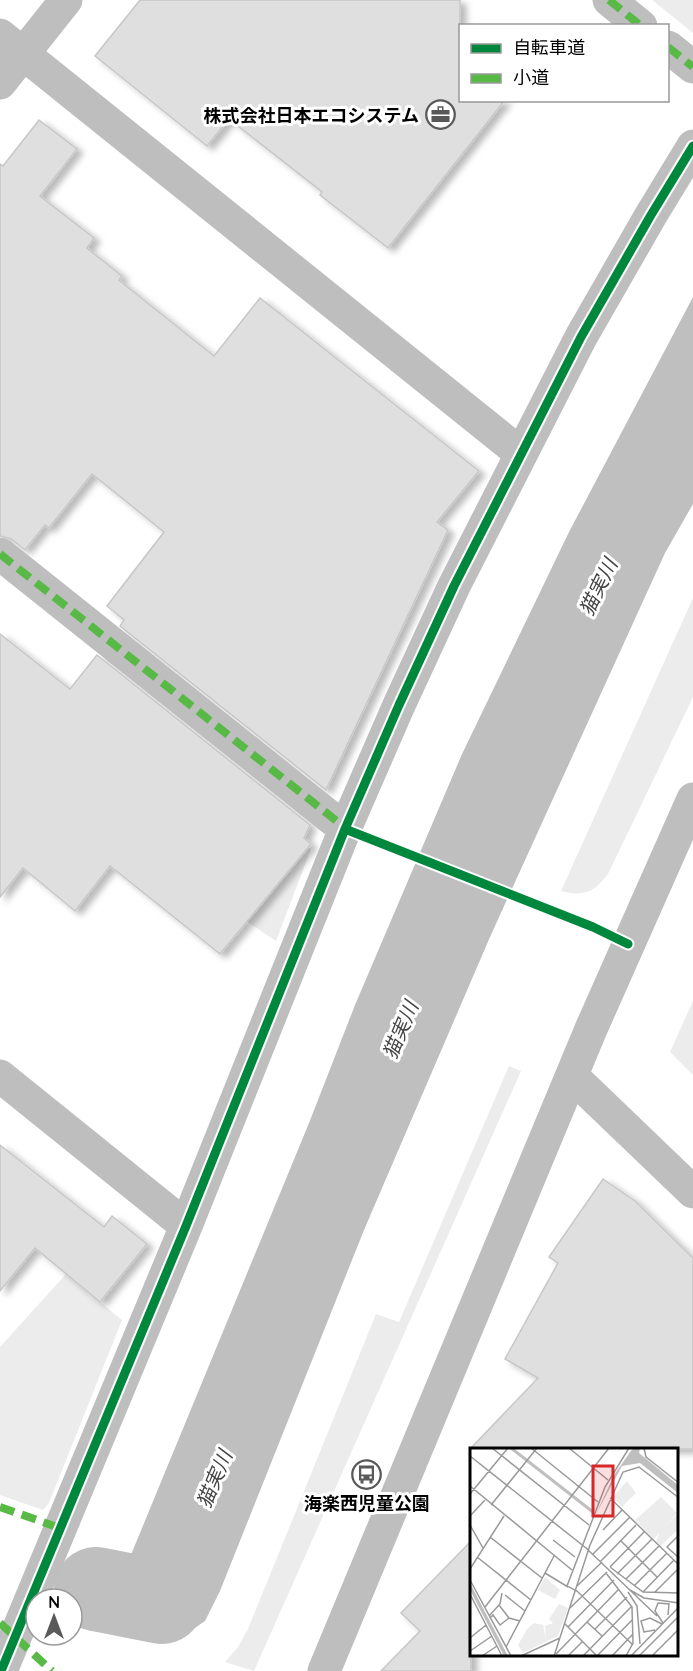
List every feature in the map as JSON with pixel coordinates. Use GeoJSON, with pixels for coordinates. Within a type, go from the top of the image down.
{"type":"FeatureCollection","features":[{"type":"Feature","properties":{"kind":"street"},"geometry":{"type":"LineString","coordinates":[[0,83],[12,44],[66,0]]}},
{"type":"Feature","properties":{"kind":"street"},"geometry":{"type":"LineString","coordinates":[[609,0],[639,24]]}},
{"type":"Feature","properties":{"kind":"street"},"geometry":{"type":"LineString","coordinates":[[12,44],[520,453]]}},
{"type":"Feature","properties":{"kind":"street"},"geometry":{"type":"LineString","coordinates":[[669,48],[693,67]]}},
{"type":"Feature","properties":{"kind":"street"},"geometry":{"type":"LineString","coordinates":[[1,1671],[186,1226],[345,829],[419,662],[520,453],[586,326],[693,146]]}},
{"type":"Feature","properties":{"kind":"street"},"geometry":{"type":"LineString","coordinates":[[0,554],[345,829]]}},
{"type":"Feature","properties":{"kind":"street"},"geometry":{"type":"LineString","coordinates":[[324,1671],[572,1076],[693,799]]}},
{"type":"Feature","properties":{"kind":"street"},"geometry":{"type":"LineString","coordinates":[[0,1076],[186,1226]]}},
{"type":"Feature","properties":{"kind":"street"},"geometry":{"type":"LineString","coordinates":[[572,1076],[693,1192]]}},
{"type":"Feature","properties":{"kind":"shaded area"},"geometry":{"type":"Polygon","coordinates":[[[652,0],[693,0],[693,33],[652,0]]]}},
{"type":"Feature","properties":{"kind":"shaded area"},"geometry":{"type":"Polygon","coordinates":[[[693,598],[693,697],[609,872],[599,884],[589,891],[569,893],[561,891],[693,598]]]}},
{"type":"Feature","properties":{"kind":"shaded area"},"geometry":{"type":"Polygon","coordinates":[[[308,847],[311,849],[276,941],[246,921],[308,847]]]}},
{"type":"Feature","properties":{"kind":"shaded area"},"geometry":{"type":"Polygon","coordinates":[[[693,1001],[693,1075],[670,1052],[693,1001]]]}},
{"type":"Feature","properties":{"kind":"shaded area"},"geometry":{"type":"Polygon","coordinates":[[[509,1066],[521,1071],[254,1671],[225,1662],[238,1647],[248,1629],[376,1314],[399,1322],[509,1066]]]}},
{"type":"Feature","properties":{"kind":"shaded area"},"geometry":{"type":"Polygon","coordinates":[[[66,1274],[122,1320],[49,1503],[43,1510],[0,1495],[0,1347],[66,1274]]]}},
{"type":"Feature","properties":{"kind":"water"},"geometry":{"type":"Polygon","coordinates":[[[693,297],[693,504],[665,553],[490,937],[364,1230],[220,1591],[205,1621],[176,1641],[139,1639],[98,1624],[128,1562],[309,1123],[355,1005],[462,754],[569,532],[693,297]]]}},
{"type":"Feature","properties":{"kind":"building"},"geometry":{"type":"Polygon","coordinates":[[[140,0],[460,0],[459,102],[503,102],[388,248],[320,195],[322,192],[229,119],[207,146],[95,56],[140,0]]]}},
{"type":"Feature","properties":{"kind":"building"},"geometry":{"type":"Polygon","coordinates":[[[39,120],[77,149],[40,196],[94,238],[87,248],[122,276],[119,280],[214,356],[260,298],[479,471],[437,522],[448,530],[326,790],[120,626],[124,620],[107,606],[164,532],[92,474],[49,528],[45,525],[25,550],[11,539],[0,536],[0,164],[3,166],[39,120]]]}},
{"type":"Feature","properties":{"kind":"building"},"geometry":{"type":"Polygon","coordinates":[[[0,634],[70,689],[97,655],[310,825],[304,838],[311,844],[220,954],[110,866],[75,911],[23,868],[0,897],[0,634]]]}},
{"type":"Feature","properties":{"kind":"building"},"geometry":{"type":"Polygon","coordinates":[[[0,1145],[104,1227],[112,1216],[147,1244],[100,1302],[35,1248],[0,1291],[0,1145]]]}},
{"type":"Feature","properties":{"kind":"building"},"geometry":{"type":"Polygon","coordinates":[[[603,1179],[635,1201],[693,1258],[693,1449],[471,1448],[538,1378],[505,1359],[558,1263],[549,1257],[603,1179]]]}},
{"type":"Feature","properties":{"kind":"building"},"geometry":{"type":"Polygon","coordinates":[[[470,1542],[471,1671],[381,1671],[420,1631],[401,1613],[470,1542]]]}},
{"type":"Feature","properties":{"kind":"waterway","name":"猫実川"},"geometry":{"type":"LineString","coordinates":[[96,1589],[162,1602],[187,1542]]}},
{"type":"Feature","properties":{"kind":"marked path"},"geometry":{"type":"LineString","coordinates":[[609,0],[639,24]]}},
{"type":"Feature","properties":{"kind":"marked path"},"geometry":{"type":"LineString","coordinates":[[669,48],[693,67]]}},
{"type":"Feature","properties":{"kind":"marked path"},"geometry":{"type":"LineString","coordinates":[[0,554],[348,830]]}},
{"type":"Feature","properties":{"kind":"marked path"},"geometry":{"type":"LineString","coordinates":[[0,1507],[60,1528]]}},
{"type":"Feature","properties":{"kind":"marked path"},"geometry":{"type":"LineString","coordinates":[[0,1623],[52,1671]]}},
{"type":"Feature","properties":{"kind":"cycle path"},"geometry":{"type":"LineString","coordinates":[[1,1671],[186,1226],[345,829],[399,705],[454,586],[581,337],[693,146]]}},
{"type":"Feature","properties":{"kind":"cycle path"},"geometry":{"type":"LineString","coordinates":[[345,829],[593,927],[628,944]]}},
{"type":"Feature","properties":{"kind":"place","name":"株式会社日本エコシステム"},"geometry":{"type":"Point","coordinates":[440,115]}},
{"type":"Feature","properties":{"kind":"place","name":"海楽西児童公園"},"geometry":{"type":"Point","coordinates":[367,1474]}}]}
